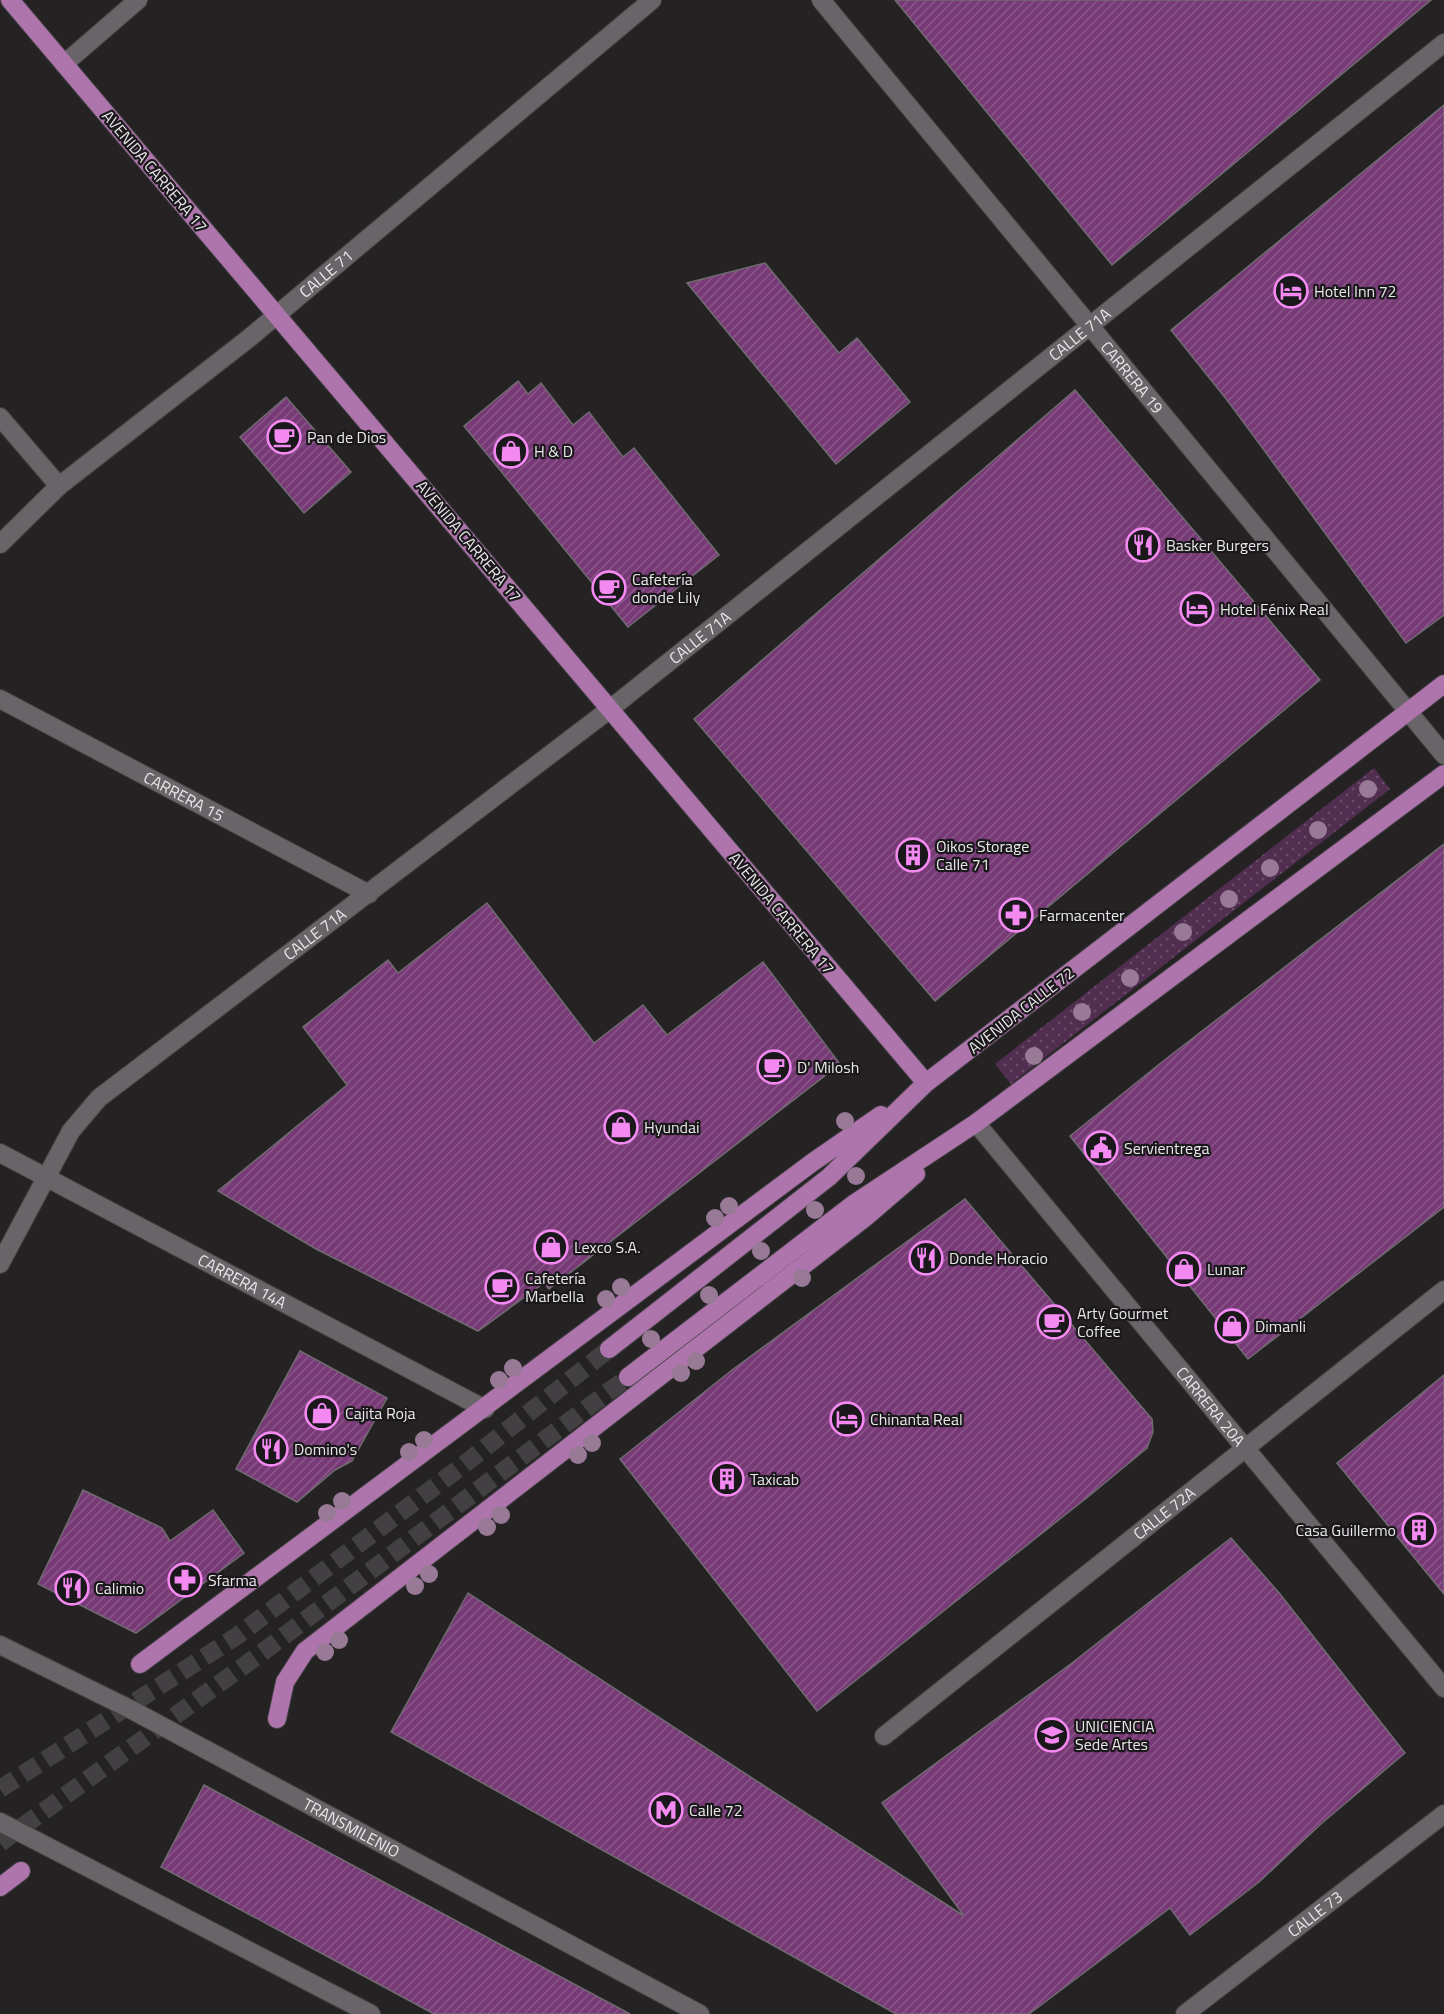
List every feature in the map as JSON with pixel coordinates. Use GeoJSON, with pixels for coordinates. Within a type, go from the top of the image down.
{"type":"FeatureCollection","features":[{"type":"Feature","properties":{"kind":"main road","name":"AVENIDA CARRERA 17"},"geometry":{"type":"LineString","coordinates":[[10,0],[926,1083]]}},
{"type":"Feature","properties":{"kind":"main road","name":"AVENIDA CALLE 72"},"geometry":{"type":"LineString","coordinates":[[609,1348],[830,1177],[926,1083],[1444,684]]}},
{"type":"Feature","properties":{"kind":"main road"},"geometry":{"type":"LineString","coordinates":[[628,1377],[855,1203],[976,1123],[1444,774]]}},
{"type":"Feature","properties":{"kind":"main road"},"geometry":{"type":"LineString","coordinates":[[140,1664],[485,1409],[795,1175],[926,1083]]}},
{"type":"Feature","properties":{"kind":"main road"},"geometry":{"type":"LineString","coordinates":[[277,1719],[285,1682],[305,1651],[866,1217],[976,1123]]}},
{"type":"Feature","properties":{"kind":"main road"},"geometry":{"type":"LineString","coordinates":[[0,1887],[21,1871]]}},
{"type":"Feature","properties":{"kind":"street"},"geometry":{"type":"LineString","coordinates":[[64,64],[138,0]]}},
{"type":"Feature","properties":{"kind":"street","name":"CALLE 71"},"geometry":{"type":"LineString","coordinates":[[0,544],[59,486],[276,315],[652,0]]}},
{"type":"Feature","properties":{"kind":"street","name":"CARRERA 19"},"geometry":{"type":"LineString","coordinates":[[821,0],[1406,712],[1444,755]]}},
{"type":"Feature","properties":{"kind":"street","name":"CALLE 71A"},"geometry":{"type":"LineString","coordinates":[[0,1264],[71,1131],[99,1098],[610,709],[1444,43]]}},
{"type":"Feature","properties":{"kind":"street"},"geometry":{"type":"LineString","coordinates":[[0,417],[59,486]]}},
{"type":"Feature","properties":{"kind":"street","name":"CARRERA 15"},"geometry":{"type":"LineString","coordinates":[[0,699],[369,894]]}},
{"type":"Feature","properties":{"kind":"street","name":"CARRERA 20A"},"geometry":{"type":"LineString","coordinates":[[976,1123],[1444,1688]]}},
{"type":"Feature","properties":{"kind":"street","name":"CARRERA 14A"},"geometry":{"type":"LineString","coordinates":[[0,1153],[485,1409]]}},
{"type":"Feature","properties":{"kind":"street","name":"CALLE 72A"},"geometry":{"type":"LineString","coordinates":[[884,1736],[1444,1290]]}},
{"type":"Feature","properties":{"kind":"street","name":"TRANSMILENIO"},"geometry":{"type":"LineString","coordinates":[[0,1645],[130,1709],[700,2014]]}},
{"type":"Feature","properties":{"kind":"street","name":"CALLE 73"},"geometry":{"type":"LineString","coordinates":[[1185,2014],[1444,1814]]}},
{"type":"Feature","properties":{"kind":"street"},"geometry":{"type":"LineString","coordinates":[[0,1822],[371,2014]]}},
{"type":"Feature","properties":{"kind":"shaded area"},"geometry":{"type":"Polygon","coordinates":[[[1374,768],[1390,789],[1011,1084],[995,1064],[1374,768]]]}},
{"type":"Feature","properties":{"kind":"building"},"geometry":{"type":"Polygon","coordinates":[[[895,0],[1431,0],[1112,265],[895,0]]]}},
{"type":"Feature","properties":{"kind":"building"},"geometry":{"type":"Polygon","coordinates":[[[1444,105],[1444,615],[1406,643],[1227,400],[1171,330],[1444,105]]]}},
{"type":"Feature","properties":{"kind":"building"},"geometry":{"type":"Polygon","coordinates":[[[765,263],[839,353],[857,338],[910,402],[836,464],[687,283],[765,263]]]}},
{"type":"Feature","properties":{"kind":"building"},"geometry":{"type":"Polygon","coordinates":[[[518,381],[528,394],[541,383],[573,425],[589,412],[623,457],[634,448],[719,555],[628,627],[464,426],[518,381]]]}},
{"type":"Feature","properties":{"kind":"building"},"geometry":{"type":"Polygon","coordinates":[[[1075,390],[1320,680],[935,1001],[694,719],[1075,390]]]}},
{"type":"Feature","properties":{"kind":"building"},"geometry":{"type":"Polygon","coordinates":[[[286,397],[351,472],[304,513],[240,437],[286,397]]]}},
{"type":"Feature","properties":{"kind":"building"},"geometry":{"type":"Polygon","coordinates":[[[1444,844],[1444,1207],[1248,1359],[1070,1136],[1444,844]]]}},
{"type":"Feature","properties":{"kind":"building"},"geometry":{"type":"Polygon","coordinates":[[[487,903],[594,1043],[643,1005],[667,1035],[763,962],[840,1064],[549,1289],[544,1283],[478,1331],[316,1249],[218,1191],[347,1085],[303,1027],[388,960],[398,973],[487,903]]]}},
{"type":"Feature","properties":{"kind":"building"},"geometry":{"type":"Polygon","coordinates":[[[965,1199],[1152,1419],[1153,1432],[1147,1448],[817,1711],[620,1459],[732,1370],[965,1199]]]}},
{"type":"Feature","properties":{"kind":"building","name":"Cajita Roja"},"geometry":{"type":"Polygon","coordinates":[[[300,1351],[387,1398],[352,1461],[335,1470],[297,1502],[236,1469],[300,1351]]]}},
{"type":"Feature","properties":{"kind":"building"},"geometry":{"type":"Polygon","coordinates":[[[1444,1375],[1444,1594],[1337,1463],[1444,1375]]]}},
{"type":"Feature","properties":{"kind":"building"},"geometry":{"type":"Polygon","coordinates":[[[83,1490],[162,1528],[170,1541],[213,1510],[244,1553],[136,1633],[38,1584],[83,1490]]]}},
{"type":"Feature","properties":{"kind":"building"},"geometry":{"type":"Polygon","coordinates":[[[1231,1538],[1280,1594],[1405,1753],[1322,1823],[1259,1882],[1190,1935],[1170,1908],[1029,2014],[896,2014],[391,1732],[468,1593],[964,1916],[882,1803],[1072,1663],[1231,1538]]]}},
{"type":"Feature","properties":{"kind":"building"},"geometry":{"type":"Polygon","coordinates":[[[204,1785],[630,2014],[434,2014],[161,1867],[204,1785]]]}},
{"type":"Feature","properties":{"kind":"tunnel"},"geometry":{"type":"LineString","coordinates":[[0,1789],[237,1636],[462,1466],[609,1349]]}},
{"type":"Feature","properties":{"kind":"tunnel"},"geometry":{"type":"LineString","coordinates":[[0,1843],[256,1657],[628,1377]]}},
{"type":"Feature","properties":{"kind":"place","name":"Hotel Inn 72"},"geometry":{"type":"Point","coordinates":[1291,291]}},
{"type":"Feature","properties":{"kind":"place","name":"Pan de Dios"},"geometry":{"type":"Point","coordinates":[284,437]}},
{"type":"Feature","properties":{"kind":"place","name":"H & D"},"geometry":{"type":"Point","coordinates":[511,451]}},
{"type":"Feature","properties":{"kind":"place","name":"Basker Burgers"},"geometry":{"type":"Point","coordinates":[1143,545]}},
{"type":"Feature","properties":{"kind":"place","name":"Cafetería donde Lily"},"geometry":{"type":"Point","coordinates":[609,588]}},
{"type":"Feature","properties":{"kind":"place","name":"Hotel Fénix Real"},"geometry":{"type":"Point","coordinates":[1197,609]}},
{"type":"Feature","properties":{"kind":"place","name":"Oikos Storage Calle 71"},"geometry":{"type":"Point","coordinates":[913,855]}},
{"type":"Feature","properties":{"kind":"place","name":"Farmacenter"},"geometry":{"type":"Point","coordinates":[1016,915]}},
{"type":"Feature","properties":{"kind":"place","name":"D' Milosh"},"geometry":{"type":"Point","coordinates":[774,1067]}},
{"type":"Feature","properties":{"kind":"place","name":"Hyundai"},"geometry":{"type":"Point","coordinates":[621,1127]}},
{"type":"Feature","properties":{"kind":"place","name":"Servientrega"},"geometry":{"type":"Point","coordinates":[1101,1148]}},
{"type":"Feature","properties":{"kind":"place","name":"Lexco S.A."},"geometry":{"type":"Point","coordinates":[551,1247]}},
{"type":"Feature","properties":{"kind":"place","name":"Donde Horacio"},"geometry":{"type":"Point","coordinates":[926,1258]}},
{"type":"Feature","properties":{"kind":"place","name":"Lunar"},"geometry":{"type":"Point","coordinates":[1184,1269]}},
{"type":"Feature","properties":{"kind":"place","name":"Cafetería Marbella"},"geometry":{"type":"Point","coordinates":[502,1287]}},
{"type":"Feature","properties":{"kind":"place","name":"Arty Gourmet Coffee"},"geometry":{"type":"Point","coordinates":[1054,1322]}},
{"type":"Feature","properties":{"kind":"place","name":"Dimanli"},"geometry":{"type":"Point","coordinates":[1232,1326]}},
{"type":"Feature","properties":{"kind":"place","name":"Cajita Roja"},"geometry":{"type":"Point","coordinates":[322,1413]}},
{"type":"Feature","properties":{"kind":"place","name":"Chinanta Real"},"geometry":{"type":"Point","coordinates":[847,1419]}},
{"type":"Feature","properties":{"kind":"place","name":"Domino's"},"geometry":{"type":"Point","coordinates":[271,1449]}},
{"type":"Feature","properties":{"kind":"place","name":"Taxicab"},"geometry":{"type":"Point","coordinates":[727,1479]}},
{"type":"Feature","properties":{"kind":"place","name":"Casa Guillermo"},"geometry":{"type":"Point","coordinates":[1419,1530]}},
{"type":"Feature","properties":{"kind":"place","name":"Sfarma"},"geometry":{"type":"Point","coordinates":[185,1580]}},
{"type":"Feature","properties":{"kind":"place","name":"Calimio"},"geometry":{"type":"Point","coordinates":[72,1588]}},
{"type":"Feature","properties":{"kind":"place","name":"UNICIENCIA Sede Artes"},"geometry":{"type":"Point","coordinates":[1052,1735]}},
{"type":"Feature","properties":{"kind":"place","name":"Calle 72"},"geometry":{"type":"Point","coordinates":[666,1810]}}]}
